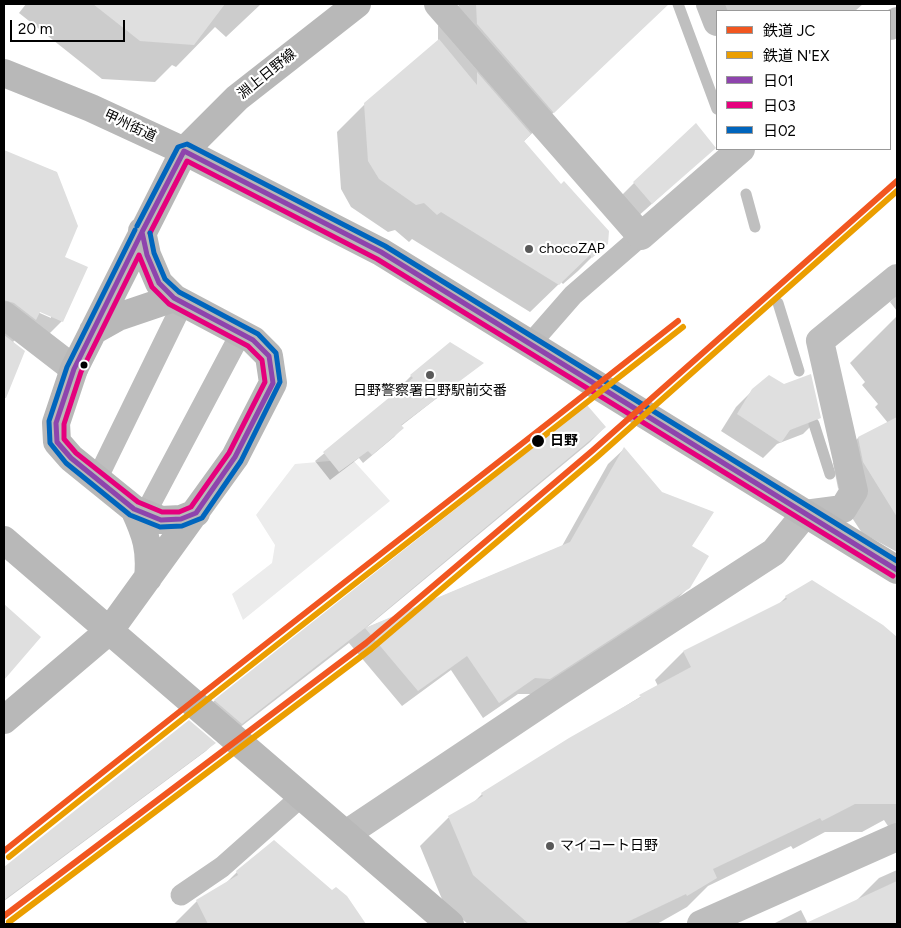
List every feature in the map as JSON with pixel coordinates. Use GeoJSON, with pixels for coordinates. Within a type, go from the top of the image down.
{"type":"FeatureCollection","features":[{"type":"Feature","properties":{"kind":"street","name":"淵上日野線"},"geometry":{"type":"LineString","coordinates":[[140,512],[71,458],[57,442],[56,423],[74,369],[184,151],[237,98],[356,4]]}},
{"type":"Feature","properties":{"kind":"street"},"geometry":{"type":"LineString","coordinates":[[438,4],[641,236],[740,150]]}},
{"type":"Feature","properties":{"kind":"street"},"geometry":{"type":"LineString","coordinates":[[710,4],[716,19]]}},
{"type":"Feature","properties":{"kind":"street","name":"甲州街道"},"geometry":{"type":"LineString","coordinates":[[4,73],[91,108],[184,151],[381,252],[897,570]]}},
{"type":"Feature","properties":{"kind":"street"},"geometry":{"type":"LineString","coordinates":[[4,720],[110,630],[235,457],[273,383],[269,356],[254,340],[179,301],[159,283],[147,255],[142,231]]}},
{"type":"Feature","properties":{"kind":"street"},"geometry":{"type":"LineString","coordinates":[[346,834],[381,809],[774,552],[805,514],[843,509],[854,490],[820,341],[897,278]]}},
{"type":"Feature","properties":{"kind":"street"},"geometry":{"type":"LineString","coordinates":[[93,331],[118,317],[179,301]]}},
{"type":"Feature","properties":{"kind":"street"},"geometry":{"type":"LineString","coordinates":[[4,315],[74,369]]}},
{"type":"Feature","properties":{"kind":"street"},"geometry":{"type":"LineString","coordinates":[[140,512],[161,520],[181,519],[196,513]]}},
{"type":"Feature","properties":{"kind":"street"},"geometry":{"type":"LineString","coordinates":[[140,512],[150,558],[148,578]]}},
{"type":"Feature","properties":{"kind":"street"},"geometry":{"type":"LineString","coordinates":[[4,540],[450,924]]}},
{"type":"Feature","properties":{"kind":"street"},"geometry":{"type":"LineString","coordinates":[[701,924],[897,837]]}},
{"type":"Feature","properties":{"kind":"lane"},"geometry":{"type":"LineString","coordinates":[[531,343],[573,295],[641,236]]}},
{"type":"Feature","properties":{"kind":"lane"},"geometry":{"type":"LineString","coordinates":[[96,479],[179,301]]}},
{"type":"Feature","properties":{"kind":"lane"},"geometry":{"type":"LineString","coordinates":[[140,512],[240,333]]}},
{"type":"Feature","properties":{"kind":"lane"},"geometry":{"type":"LineString","coordinates":[[182,895],[222,867],[302,796]]}},
{"type":"Feature","properties":{"kind":"shaded area"},"geometry":{"type":"Polygon","coordinates":[[[352,459],[390,501],[243,620],[232,594],[272,563],[275,545],[256,515],[295,464],[352,459]]]}},
{"type":"Feature","properties":{"kind":"building"},"geometry":{"type":"Polygon","coordinates":[[[93,4],[225,4],[194,45],[140,41],[93,4]]]}},
{"type":"Feature","properties":{"kind":"building"},"geometry":{"type":"Polygon","coordinates":[[[476,4],[669,4],[554,113],[477,24],[476,4]]]}},
{"type":"Feature","properties":{"kind":"building"},"geometry":{"type":"Polygon","coordinates":[[[439,39],[477,85],[477,72],[531,134],[524,141],[561,184],[564,181],[609,231],[608,244],[592,258],[590,255],[559,285],[441,212],[437,215],[424,203],[416,205],[379,179],[368,161],[364,103],[439,39]]]}},
{"type":"Feature","properties":{"kind":"building"},"geometry":{"type":"Polygon","coordinates":[[[696,123],[716,148],[652,204],[633,182],[696,123]]]}},
{"type":"Feature","properties":{"kind":"building"},"geometry":{"type":"Polygon","coordinates":[[[4,150],[57,172],[78,226],[65,257],[88,267],[63,322],[40,312],[36,320],[14,303],[4,300],[4,150]]]}},
{"type":"Feature","properties":{"kind":"building"},"geometry":{"type":"Polygon","coordinates":[[[4,335],[25,351],[6,398],[4,398],[4,335]]]}},
{"type":"Feature","properties":{"kind":"building"},"geometry":{"type":"Polygon","coordinates":[[[450,342],[484,363],[401,425],[404,428],[372,455],[368,451],[339,472],[323,452],[413,378],[410,375],[450,342]]]}},
{"type":"Feature","properties":{"kind":"building"},"geometry":{"type":"Polygon","coordinates":[[[811,374],[821,418],[790,430],[781,443],[737,414],[752,389],[769,375],[784,384],[811,374]]]}},
{"type":"Feature","properties":{"kind":"building"},"geometry":{"type":"Polygon","coordinates":[[[587,405],[606,427],[365,628],[242,724],[214,700],[587,405]]]}},
{"type":"Feature","properties":{"kind":"building"},"geometry":{"type":"Polygon","coordinates":[[[897,417],[897,517],[863,462],[858,437],[897,417]]]}},
{"type":"Feature","properties":{"kind":"building"},"geometry":{"type":"Polygon","coordinates":[[[624,447],[662,492],[714,512],[692,546],[709,556],[690,588],[550,679],[535,678],[499,703],[467,656],[418,691],[365,628],[570,542],[624,447]]]}},
{"type":"Feature","properties":{"kind":"building"},"geometry":{"type":"Polygon","coordinates":[[[812,580],[883,625],[897,637],[897,804],[855,804],[822,821],[820,818],[713,869],[717,878],[687,896],[686,894],[623,924],[529,924],[473,875],[448,816],[483,796],[481,793],[569,738],[641,697],[639,695],[691,667],[683,651],[787,599],[785,596],[812,580]]]}},
{"type":"Feature","properties":{"kind":"building"},"geometry":{"type":"Polygon","coordinates":[[[4,604],[41,637],[4,680],[4,604]]]}},
{"type":"Feature","properties":{"kind":"building"},"geometry":{"type":"Polygon","coordinates":[[[189,720],[216,743],[4,900],[4,867],[189,720]]]}},
{"type":"Feature","properties":{"kind":"building"},"geometry":{"type":"Polygon","coordinates":[[[274,840],[332,890],[336,887],[347,896],[366,924],[208,924],[196,900],[238,875],[236,871],[274,840]]]}},
{"type":"Feature","properties":{"kind":"building"},"geometry":{"type":"Polygon","coordinates":[[[897,881],[897,924],[804,924],[897,881]]]}},
{"type":"Feature","properties":{"kind":"waterway"},"geometry":{"type":"LineString","coordinates":[[678,4],[716,106]]}},
{"type":"Feature","properties":{"kind":"waterway"},"geometry":{"type":"LineString","coordinates":[[746,194],[755,227]]}},
{"type":"Feature","properties":{"kind":"waterway"},"geometry":{"type":"LineString","coordinates":[[778,303],[799,371]]}},
{"type":"Feature","properties":{"kind":"waterway"},"geometry":{"type":"LineString","coordinates":[[814,424],[830,474]]}},
{"type":"Feature","properties":{"kind":"rail line","name":"JC"},"geometry":{"type":"LineString","coordinates":[[4,916],[366,643],[592,451],[897,181]]}},
{"type":"Feature","properties":{"kind":"rail line","name":"N'EX"},"geometry":{"type":"LineString","coordinates":[[9,922],[371,649],[597,457],[897,191]]}},
{"type":"Feature","properties":{"kind":"rail line","name":"JC"},"geometry":{"type":"LineString","coordinates":[[4,851],[678,321]]}},
{"type":"Feature","properties":{"kind":"rail line","name":"N'EX"},"geometry":{"type":"LineString","coordinates":[[9,857],[683,327]]}},
{"type":"Feature","properties":{"kind":"transit line","name":"日02"},"geometry":{"type":"LineString","coordinates":[[137,226],[178,147],[187,144],[385,246],[897,561]]}},
{"type":"Feature","properties":{"kind":"transit line","name":"日01"},"geometry":{"type":"LineString","coordinates":[[142,232],[184,151],[381,252],[897,570]]}},
{"type":"Feature","properties":{"kind":"transit line","name":"日03"},"geometry":{"type":"LineString","coordinates":[[150,233],[187,161],[377,259],[893,576]]}},
{"type":"Feature","properties":{"kind":"transit line","name":"日02"},"geometry":{"type":"LineString","coordinates":[[135,230],[67,367],[49,421],[50,443],[66,463],[130,515],[160,527],[182,526],[202,518],[241,461],[280,382],[276,353],[258,334],[179,292],[165,279],[154,253],[150,233]]}},
{"type":"Feature","properties":{"kind":"transit line","name":"日01"},"geometry":{"type":"LineString","coordinates":[[142,232],[147,255],[159,283],[174,298],[253,340],[269,356],[273,383],[235,457],[196,513],[181,519],[161,520],[134,509],[71,458],[57,442],[56,423],[74,369],[142,232]]}},
{"type":"Feature","properties":{"kind":"transit line","name":"日03"},"geometry":{"type":"LineString","coordinates":[[139,255],[152,287],[169,304],[248,346],[262,360],[265,382],[229,453],[191,507],[179,512],[162,512],[138,502],[76,453],[64,439],[64,424],[81,372],[139,255]]}},
{"type":"Feature","properties":{"kind":"place","name":"chocoZAP"},"geometry":{"type":"Point","coordinates":[529,249]}},
{"type":"Feature","properties":{"kind":"place","name":"日野警察署日野駅前交番"},"geometry":{"type":"Point","coordinates":[430,375]}},
{"type":"Feature","properties":{"kind":"place","name":"日野"},"geometry":{"type":"Point","coordinates":[538,441]}},
{"type":"Feature","properties":{"kind":"place","name":"マイコート日野"},"geometry":{"type":"Point","coordinates":[550,846]}}]}
